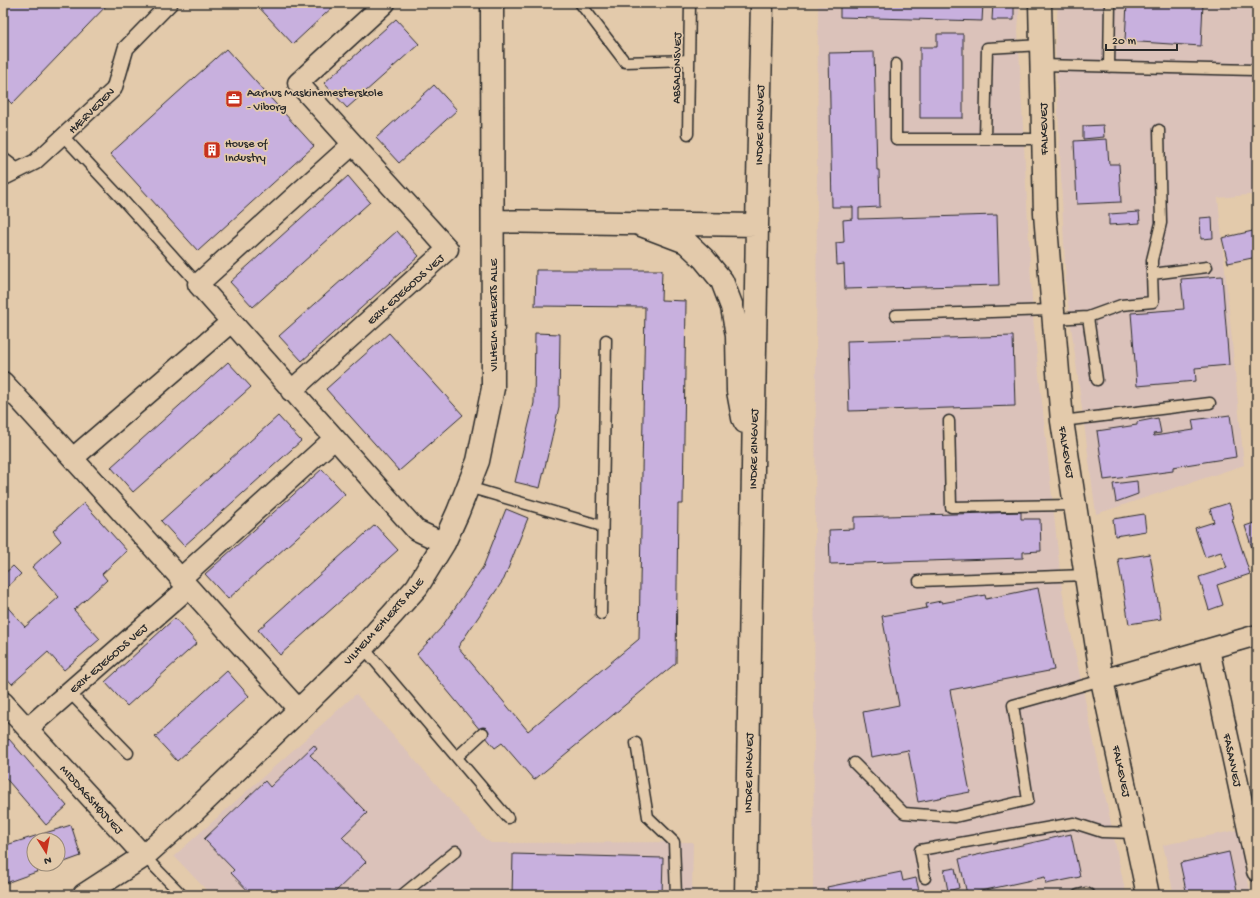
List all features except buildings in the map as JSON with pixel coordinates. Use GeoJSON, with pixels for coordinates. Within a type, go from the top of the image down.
{"type":"FeatureCollection","features":[{"type":"Feature","properties":{"kind":"street","name":"HÆRVEJEN"},"geometry":{"type":"LineString","coordinates":[[10,175],[35,162],[114,89],[126,48],[170,3]]}},
{"type":"Feature","properties":{"kind":"street","name":"ERIK EJEGODS VEJ"},"geometry":{"type":"LineString","coordinates":[[291,391],[448,250],[298,83],[385,3]]}},
{"type":"Feature","properties":{"kind":"street","name":"VILHELM EHLERTS ALLE"},"geometry":{"type":"LineString","coordinates":[[84,895],[144,856],[190,815],[299,710],[363,647],[416,588],[444,544],[478,461],[492,388],[492,3]]}},
{"type":"Feature","properties":{"kind":"street","name":"INDRE RINGVEJ"},"geometry":{"type":"LineString","coordinates":[[746,895],[762,3]]}},
{"type":"Feature","properties":{"kind":"street","name":"FALKEVEJ"},"geometry":{"type":"LineString","coordinates":[[1040,3],[1045,214],[1062,421],[1102,680],[1148,895]]}},
{"type":"Feature","properties":{"kind":"street"},"geometry":{"type":"LineString","coordinates":[[353,144],[198,284],[291,391],[416,530],[444,544]]}},
{"type":"Feature","properties":{"kind":"street"},"geometry":{"type":"LineString","coordinates":[[3,161],[10,175]]}},
{"type":"Feature","properties":{"kind":"street"},"geometry":{"type":"LineString","coordinates":[[493,221],[757,225]]}},
{"type":"Feature","properties":{"kind":"street"},"geometry":{"type":"LineString","coordinates":[[636,223],[686,242],[704,259],[722,281],[732,307],[737,336],[738,391],[743,418],[753,438]]}},
{"type":"Feature","properties":{"kind":"street"},"geometry":{"type":"LineString","coordinates":[[73,458],[231,322]]}},
{"type":"Feature","properties":{"kind":"street"},"geometry":{"type":"LineString","coordinates":[[3,382],[299,710]]}},
{"type":"Feature","properties":{"kind":"street","name":"ERIK EJEGODS VEJ"},"geometry":{"type":"LineString","coordinates":[[28,728],[69,692],[184,584],[334,439]]}},
{"type":"Feature","properties":{"kind":"street"},"geometry":{"type":"LineString","coordinates":[[1102,680],[1257,635]]}},
{"type":"Feature","properties":{"kind":"street","name":"FASANVEJ"},"geometry":{"type":"LineString","coordinates":[[1209,649],[1257,871]]}},
{"type":"Feature","properties":{"kind":"street","name":"MIDDAGSHØJVEJ"},"geometry":{"type":"LineString","coordinates":[[3,702],[144,856]]}},
{"type":"Feature","properties":{"kind":"lane"},"geometry":{"type":"LineString","coordinates":[[580,3],[625,62],[688,60]]}},
{"type":"Feature","properties":{"kind":"lane","name":"ABSALONSVEJ"},"geometry":{"type":"LineString","coordinates":[[688,134],[690,3]]}},
{"type":"Feature","properties":{"kind":"lane"},"geometry":{"type":"LineString","coordinates":[[1109,67],[1110,3]]}},
{"type":"Feature","properties":{"kind":"lane"},"geometry":{"type":"LineString","coordinates":[[985,139],[987,48],[1041,55],[1109,67],[1254,70]]}},
{"type":"Feature","properties":{"kind":"lane"},"geometry":{"type":"LineString","coordinates":[[896,64],[896,139],[1043,139]]}},
{"type":"Feature","properties":{"kind":"lane"},"geometry":{"type":"LineString","coordinates":[[896,315],[1053,315],[1088,317],[1121,305],[1153,302],[1152,260],[1161,223],[1159,130]]}},
{"type":"Feature","properties":{"kind":"lane"},"geometry":{"type":"LineString","coordinates":[[63,136],[198,284]]}},
{"type":"Feature","properties":{"kind":"lane"},"geometry":{"type":"LineString","coordinates":[[1152,274],[1207,267]]}},
{"type":"Feature","properties":{"kind":"lane"},"geometry":{"type":"LineString","coordinates":[[1088,317],[1097,380]]}},
{"type":"Feature","properties":{"kind":"lane"},"geometry":{"type":"LineString","coordinates":[[601,614],[606,340]]}},
{"type":"Feature","properties":{"kind":"lane"},"geometry":{"type":"LineString","coordinates":[[1062,421],[1210,404]]}},
{"type":"Feature","properties":{"kind":"lane"},"geometry":{"type":"LineString","coordinates":[[949,421],[951,507],[1075,505]]}},
{"type":"Feature","properties":{"kind":"lane"},"geometry":{"type":"LineString","coordinates":[[468,487],[602,526]]}},
{"type":"Feature","properties":{"kind":"lane"},"geometry":{"type":"LineString","coordinates":[[919,581],[1086,575]]}},
{"type":"Feature","properties":{"kind":"lane"},"geometry":{"type":"LineString","coordinates":[[363,647],[508,818]]}},
{"type":"Feature","properties":{"kind":"lane"},"geometry":{"type":"LineString","coordinates":[[854,763],[904,813],[955,818],[1028,800],[1013,705],[1102,680]]}},
{"type":"Feature","properties":{"kind":"lane"},"geometry":{"type":"LineString","coordinates":[[69,692],[128,753]]}},
{"type":"Feature","properties":{"kind":"lane"},"geometry":{"type":"LineString","coordinates":[[457,757],[483,734]]}},
{"type":"Feature","properties":{"kind":"lane"},"geometry":{"type":"LineString","coordinates":[[636,743],[648,817],[674,842],[676,895]]}},
{"type":"Feature","properties":{"kind":"lane"},"geometry":{"type":"LineString","coordinates":[[925,878],[920,850],[1074,823],[1102,832],[1135,833]]}},
{"type":"Feature","properties":{"kind":"lane"},"geometry":{"type":"LineString","coordinates":[[402,895],[456,851]]}},
{"type":"Feature","properties":{"kind":"lane","name":"MIDDAGSHØJVEJ"},"geometry":{"type":"LineString","coordinates":[[144,856],[182,895]]}},
{"type":"Feature","properties":{"kind":"lane"},"geometry":{"type":"LineString","coordinates":[[1078,895],[1086,893],[1090,895]]}},
{"type":"Feature","properties":{"kind":"shaded area"},"geometry":{"type":"Polygon","coordinates":[[[818,3],[1020,3],[1018,30],[1033,318],[1062,590],[1126,895],[813,895],[818,3]]]}},
{"type":"Feature","properties":{"kind":"shaded area"},"geometry":{"type":"Polygon","coordinates":[[[1058,3],[1257,3],[1257,194],[1218,198],[1244,465],[1096,514],[1066,288],[1055,43],[1058,3]]]}},
{"type":"Feature","properties":{"kind":"shaded area"},"geometry":{"type":"Polygon","coordinates":[[[356,694],[484,838],[491,843],[693,842],[692,895],[211,895],[174,856],[356,694]]]}},
{"type":"Feature","properties":{"kind":"shaded area"},"geometry":{"type":"Polygon","coordinates":[[[1238,830],[1251,895],[1174,895],[1163,845],[1238,830]]]}},
{"type":"Feature","properties":{"kind":"place","name":"Aarhus Maskinemesterskole - Viborg"},"geometry":{"type":"Point","coordinates":[234,99]}},
{"type":"Feature","properties":{"kind":"place","name":"House of Industry"},"geometry":{"type":"Point","coordinates":[212,150]}}]}
